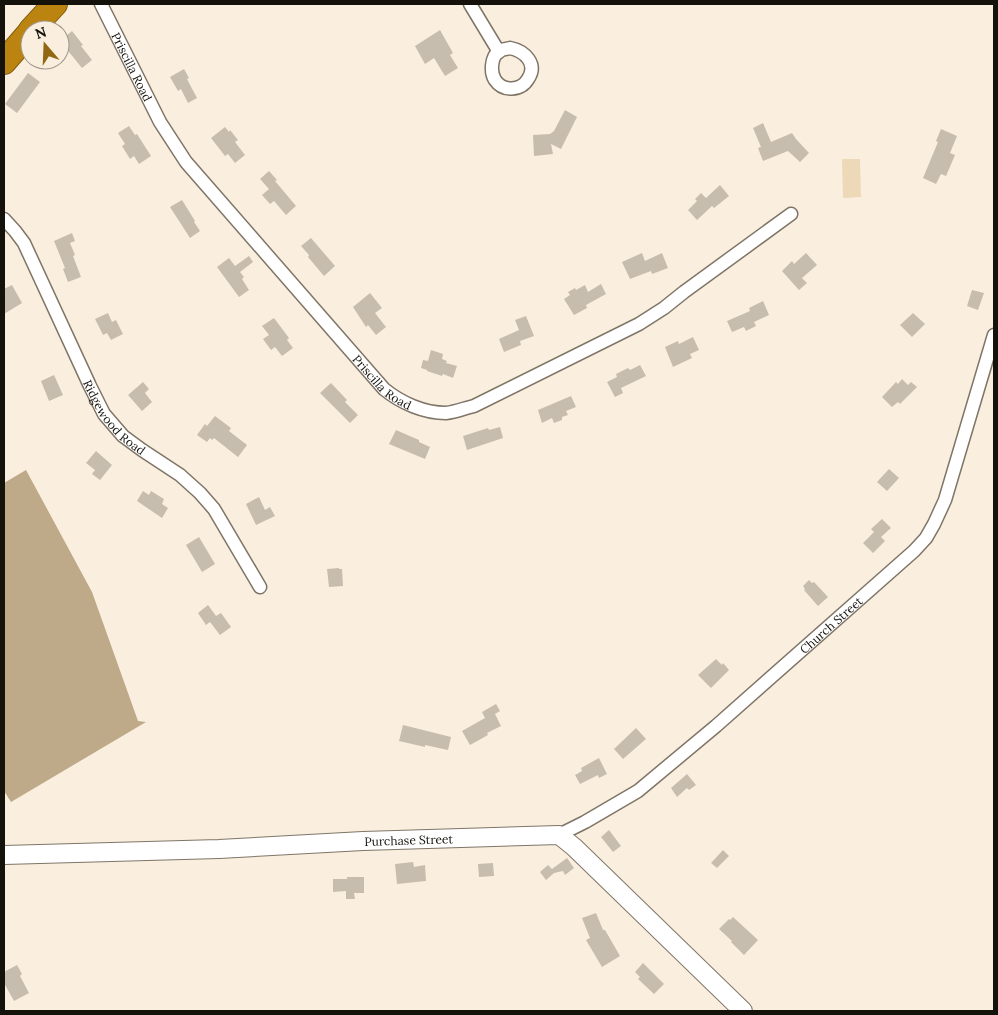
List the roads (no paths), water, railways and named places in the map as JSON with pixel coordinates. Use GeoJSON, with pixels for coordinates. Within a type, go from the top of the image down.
{"type":"FeatureCollection","features":[{"type":"Feature","properties":{"kind":"highway"},"geometry":{"type":"LineString","coordinates":[[41,20],[55,4]]}},
{"type":"Feature","properties":{"kind":"highway"},"geometry":{"type":"LineString","coordinates":[[4,62],[20,44]]}},
{"type":"Feature","properties":{"kind":"street","name":"Priscilla Road"},"geometry":{"type":"LineString","coordinates":[[101,4],[160,122],[186,162],[384,389],[402,402],[420,408],[447,413],[474,406],[639,324],[664,308],[791,214]]}},
{"type":"Feature","properties":{"kind":"street"},"geometry":{"type":"LineString","coordinates":[[470,4],[499,52]]}},
{"type":"Feature","properties":{"kind":"street","name":"Ridgewood Road"},"geometry":{"type":"LineString","coordinates":[[4,219],[24,243],[104,414],[123,436],[180,475],[205,498],[214,509],[260,587]]}},
{"type":"Feature","properties":{"kind":"street","name":"Church Street"},"geometry":{"type":"LineString","coordinates":[[559,835],[638,791],[716,726],[899,565],[920,544],[934,524],[945,500],[994,335]]}},
{"type":"Feature","properties":{"kind":"street"},"geometry":{"type":"LineString","coordinates":[[559,835],[574,847],[743,1011]]}},
{"type":"Feature","properties":{"kind":"street","name":"Purchase Street"},"geometry":{"type":"LineString","coordinates":[[4,855],[219,849],[363,841],[559,835]]}}]}
